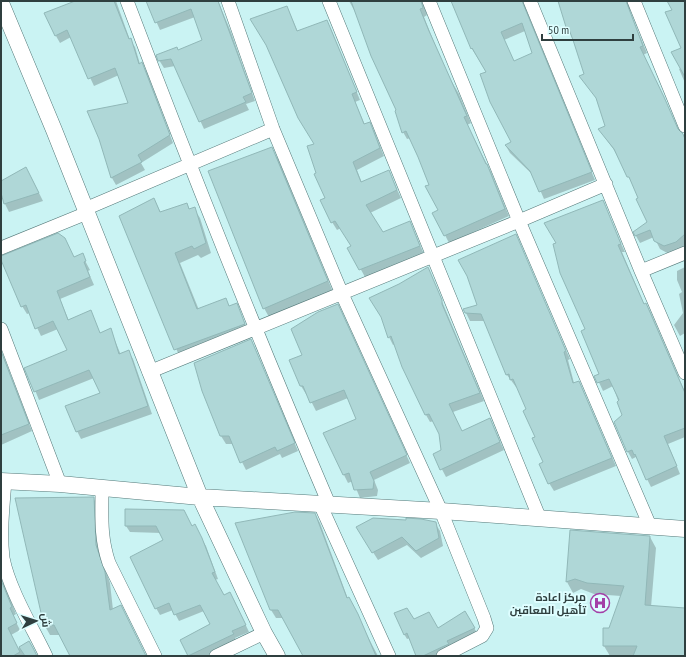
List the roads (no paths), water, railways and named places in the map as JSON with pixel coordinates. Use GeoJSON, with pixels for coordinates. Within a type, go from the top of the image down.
{"type":"FeatureCollection","features":[{"type":"Feature","properties":{"kind":"street"},"geometry":{"type":"LineString","coordinates":[[127,1],[189,165],[254,328],[325,504],[389,656]]}},
{"type":"Feature","properties":{"kind":"street"},"geometry":{"type":"LineString","coordinates":[[228,1],[273,129],[342,294],[441,511],[487,628],[482,636],[443,656]]}},
{"type":"Feature","properties":{"kind":"street"},"geometry":{"type":"LineString","coordinates":[[329,1],[540,519]]}},
{"type":"Feature","properties":{"kind":"street"},"geometry":{"type":"LineString","coordinates":[[429,1],[519,221],[650,526]]}},
{"type":"Feature","properties":{"kind":"street"},"geometry":{"type":"LineString","coordinates":[[530,1],[641,271],[685,373]]}},
{"type":"Feature","properties":{"kind":"street"},"geometry":{"type":"LineString","coordinates":[[634,1],[685,126]]}},
{"type":"Feature","properties":{"kind":"street"},"geometry":{"type":"LineString","coordinates":[[1,3],[200,497],[276,656]]}},
{"type":"Feature","properties":{"kind":"street"},"geometry":{"type":"LineString","coordinates":[[1,248],[273,129]]}},
{"type":"Feature","properties":{"kind":"street"},"geometry":{"type":"LineString","coordinates":[[149,372],[254,328],[342,294],[606,184]]}},
{"type":"Feature","properties":{"kind":"street"},"geometry":{"type":"LineString","coordinates":[[641,271],[685,253]]}},
{"type":"Feature","properties":{"kind":"street"},"geometry":{"type":"LineString","coordinates":[[1,329],[60,484]]}},
{"type":"Feature","properties":{"kind":"street"},"geometry":{"type":"LineString","coordinates":[[46,656],[8,576],[3,558],[1,544],[3,481],[60,484],[200,497],[441,511],[685,529]]}},
{"type":"Feature","properties":{"kind":"street"},"geometry":{"type":"LineString","coordinates":[[102,488],[102,536],[104,549],[155,656]]}},
{"type":"Feature","properties":{"kind":"street"},"geometry":{"type":"LineString","coordinates":[[216,656],[264,632]]}},
{"type":"Feature","properties":{"kind":"place","name":"مركز اعادة تأهيل المعاقين"},"geometry":{"type":"Point","coordinates":[600,603]}}]}
